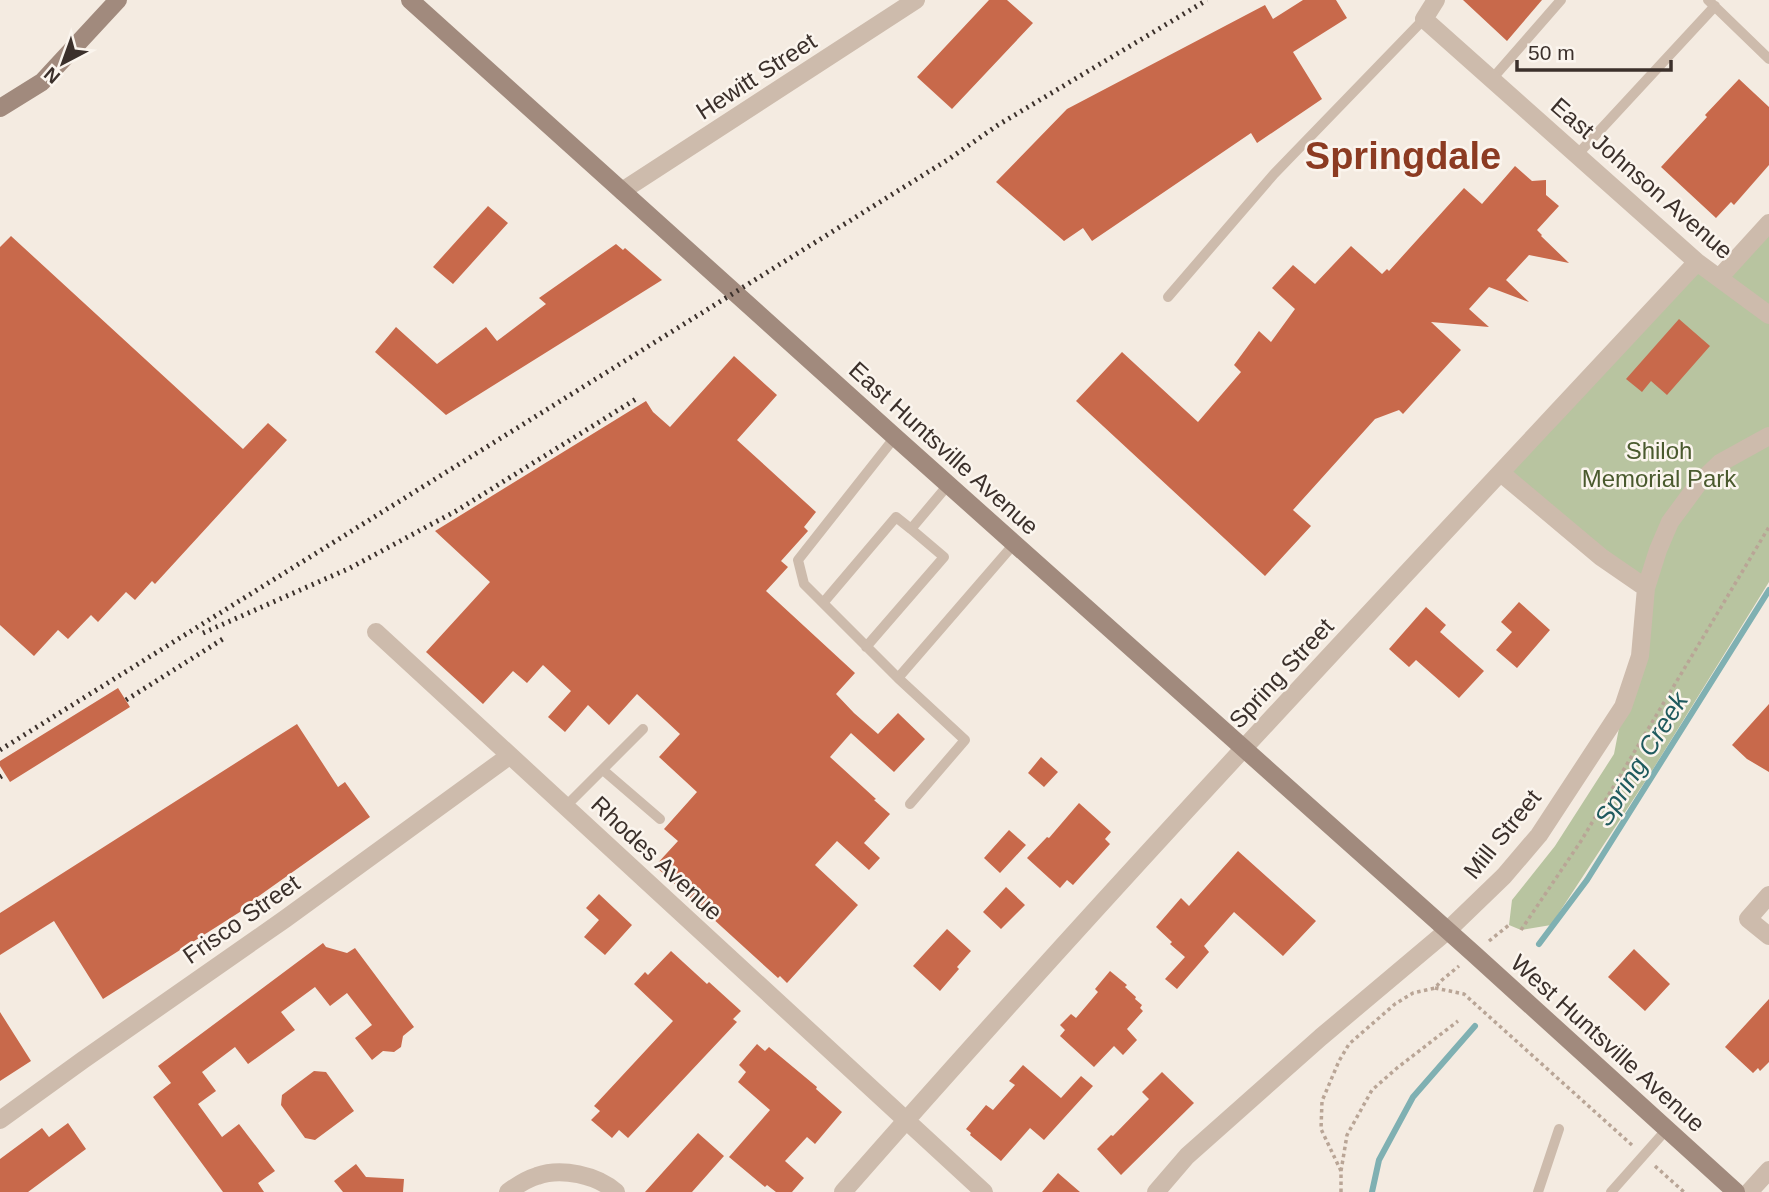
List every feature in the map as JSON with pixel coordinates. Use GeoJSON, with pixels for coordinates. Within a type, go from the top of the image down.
{"type":"FeatureCollection","features":[{"type":"Feature","properties":{"kind":"main road"},"geometry":{"type":"LineString","coordinates":[[0,108],[41,82],[118,0]]}},
{"type":"Feature","properties":{"kind":"main road","name":"East Huntsville Avenue"},"geometry":{"type":"LineString","coordinates":[[410,0],[1447,931]]}},
{"type":"Feature","properties":{"kind":"main road","name":"West Huntsville Avenue"},"geometry":{"type":"LineString","coordinates":[[1447,931],[1736,1192]]}},
{"type":"Feature","properties":{"kind":"street","name":"Hewitt Street"},"geometry":{"type":"LineString","coordinates":[[622,191],[916,0]]}},
{"type":"Feature","properties":{"kind":"street"},"geometry":{"type":"LineString","coordinates":[[1424,19],[1436,0]]}},
{"type":"Feature","properties":{"kind":"street","name":"East Johnson Avenue"},"geometry":{"type":"LineString","coordinates":[[1424,19],[1697,262],[1769,315]]}},
{"type":"Feature","properties":{"kind":"street"},"geometry":{"type":"LineString","coordinates":[[1719,278],[1769,223]]}},
{"type":"Feature","properties":{"kind":"street","name":"Spring Street"},"geometry":{"type":"LineString","coordinates":[[905,1121],[1243,749],[1697,262]]}},
{"type":"Feature","properties":{"kind":"street","name":"Mill Street"},"geometry":{"type":"LineString","coordinates":[[1156,1192],[1187,1156],[1321,1037],[1447,931],[1504,876],[1539,835],[1623,707],[1640,656],[1646,588],[1670,522],[1698,484],[1720,463],[1769,436]]}},
{"type":"Feature","properties":{"kind":"street"},"geometry":{"type":"LineString","coordinates":[[1501,473],[1601,557],[1646,588]]}},
{"type":"Feature","properties":{"kind":"street","name":"Rhodes Avenue"},"geometry":{"type":"LineString","coordinates":[[376,632],[984,1192]]}},
{"type":"Feature","properties":{"kind":"street","name":"Frisco Street"},"geometry":{"type":"LineString","coordinates":[[0,1120],[285,919],[509,756]]}},
{"type":"Feature","properties":{"kind":"street"},"geometry":{"type":"LineString","coordinates":[[1769,895],[1748,919],[1769,936]]}},
{"type":"Feature","properties":{"kind":"street"},"geometry":{"type":"LineString","coordinates":[[843,1192],[905,1121]]}},
{"type":"Feature","properties":{"kind":"street"},"geometry":{"type":"LineString","coordinates":[[1749,1192],[1769,1170]]}},
{"type":"Feature","properties":{"kind":"street"},"geometry":{"type":"LineString","coordinates":[[508,1192],[538,1175],[562,1172],[585,1176],[609,1186],[615,1192]]}},
{"type":"Feature","properties":{"kind":"lane"},"geometry":{"type":"LineString","coordinates":[[1492,79],[1561,0]]}},
{"type":"Feature","properties":{"kind":"lane"},"geometry":{"type":"LineString","coordinates":[[1577,155],[1711,3],[1769,59]]}},
{"type":"Feature","properties":{"kind":"lane"},"geometry":{"type":"LineString","coordinates":[[1168,297],[1274,174],[1424,19]]}},
{"type":"Feature","properties":{"kind":"lane"},"geometry":{"type":"LineString","coordinates":[[895,438],[798,560],[804,584],[866,647],[965,740],[910,804]]}},
{"type":"Feature","properties":{"kind":"lane"},"geometry":{"type":"LineString","coordinates":[[911,529],[948,485]]}},
{"type":"Feature","properties":{"kind":"lane"},"geometry":{"type":"LineString","coordinates":[[822,603],[896,517],[944,557],[866,647]]}},
{"type":"Feature","properties":{"kind":"lane"},"geometry":{"type":"LineString","coordinates":[[898,678],[1014,544]]}},
{"type":"Feature","properties":{"kind":"lane"},"geometry":{"type":"LineString","coordinates":[[565,807],[643,729]]}},
{"type":"Feature","properties":{"kind":"lane"},"geometry":{"type":"LineString","coordinates":[[603,770],[660,819]]}},
{"type":"Feature","properties":{"kind":"lane"},"geometry":{"type":"LineString","coordinates":[[1538,1192],[1559,1129]]}},
{"type":"Feature","properties":{"kind":"lane"},"geometry":{"type":"LineString","coordinates":[[1611,1192],[1667,1129]]}},
{"type":"Feature","properties":{"kind":"path"},"geometry":{"type":"LineString","coordinates":[[1521,929],[1581,841],[1769,527]]}},
{"type":"Feature","properties":{"kind":"path"},"geometry":{"type":"LineString","coordinates":[[1436,988],[1442,980],[1509,925]]}},
{"type":"Feature","properties":{"kind":"path"},"geometry":{"type":"LineString","coordinates":[[1341,1171],[1321,1129],[1322,1101],[1339,1061],[1349,1044],[1395,1004],[1413,993],[1436,988],[1464,994],[1684,1192]]}},
{"type":"Feature","properties":{"kind":"path"},"geometry":{"type":"LineString","coordinates":[[1340,1192],[1348,1136],[1372,1090],[1458,1021]]}},
{"type":"Feature","properties":{"kind":"green space","name":"Shiloh Memorial Park"},"geometry":{"type":"Polygon","coordinates":[[[1769,223],[1769,582],[1650,774],[1551,925],[1521,930],[1509,925],[1512,900],[1555,846],[1614,754],[1646,588],[1501,473],[1697,262],[1719,277],[1769,223]]]}},
{"type":"Feature","properties":{"kind":"building"},"geometry":{"type":"Polygon","coordinates":[[[989,0],[1007,0],[1033,23],[952,109],[917,77],[989,0]]]}},
{"type":"Feature","properties":{"kind":"building"},"geometry":{"type":"Polygon","coordinates":[[[1303,0],[1336,0],[1347,18],[1293,52],[1322,99],[1257,143],[1251,133],[1092,241],[1083,228],[1064,241],[996,182],[1067,109],[1265,5],[1273,19],[1303,0]]]}},
{"type":"Feature","properties":{"kind":"building"},"geometry":{"type":"Polygon","coordinates":[[[1463,0],[1542,0],[1507,41],[1463,0]]]}},
{"type":"Feature","properties":{"kind":"building"},"geometry":{"type":"Polygon","coordinates":[[[1739,79],[1769,107],[1769,165],[1734,205],[1731,202],[1716,218],[1661,167],[1739,79]]]}},
{"type":"Feature","properties":{"kind":"building"},"geometry":{"type":"Polygon","coordinates":[[[1515,166],[1532,181],[1546,180],[1546,195],[1559,206],[1537,230],[1569,263],[1529,255],[1506,280],[1529,302],[1489,287],[1469,309],[1489,327],[1431,322],[1461,350],[1403,414],[1399,410],[1375,419],[1293,510],[1311,526],[1265,576],[1076,401],[1122,352],[1198,422],[1241,372],[1234,365],[1259,331],[1271,342],[1295,309],[1272,288],[1293,265],[1315,284],[1351,246],[1382,274],[1387,269],[1389,271],[1464,188],[1482,204],[1515,166]]]}},
{"type":"Feature","properties":{"kind":"building"},"geometry":{"type":"Polygon","coordinates":[[[488,206],[508,223],[453,284],[433,267],[488,206]]]}},
{"type":"Feature","properties":{"kind":"building"},"geometry":{"type":"Polygon","coordinates":[[[11,236],[243,449],[268,423],[287,440],[155,584],[152,581],[135,600],[126,592],[98,622],[91,615],[68,639],[58,630],[34,656],[0,625],[0,247],[11,236]]]}},
{"type":"Feature","properties":{"kind":"building"},"geometry":{"type":"Polygon","coordinates":[[[616,244],[623,250],[625,248],[662,280],[446,415],[375,352],[396,327],[437,364],[486,327],[497,341],[546,304],[539,298],[616,244]]]}},
{"type":"Feature","properties":{"kind":"building"},"geometry":{"type":"Polygon","coordinates":[[[1679,319],[1710,346],[1667,395],[1651,381],[1642,392],[1626,379],[1679,319]]]}},
{"type":"Feature","properties":{"kind":"building"},"geometry":{"type":"Polygon","coordinates":[[[734,356],[777,395],[737,440],[816,512],[804,527],[808,531],[781,561],[788,567],[766,591],[855,673],[836,694],[854,713],[878,734],[898,713],[925,739],[894,772],[851,733],[830,757],[890,814],[864,843],[880,858],[869,870],[837,841],[815,865],[858,905],[787,983],[780,976],[778,978],[655,866],[678,841],[664,829],[697,792],[659,757],[680,734],[637,694],[609,725],[588,705],[565,732],[548,717],[571,691],[543,665],[527,683],[513,671],[483,704],[426,652],[490,582],[435,531],[646,401],[653,412],[670,427],[734,356]]]}},
{"type":"Feature","properties":{"kind":"building"},"geometry":{"type":"Polygon","coordinates":[[[1519,602],[1550,630],[1517,668],[1496,650],[1512,632],[1501,622],[1519,602]]]}},
{"type":"Feature","properties":{"kind":"building"},"geometry":{"type":"Polygon","coordinates":[[[1426,607],[1446,625],[1440,632],[1484,671],[1459,698],[1416,660],[1409,667],[1389,649],[1426,607]]]}},
{"type":"Feature","properties":{"kind":"building"},"geometry":{"type":"Polygon","coordinates":[[[118,688],[130,707],[10,782],[0,766],[0,761],[118,688]]]}},
{"type":"Feature","properties":{"kind":"building"},"geometry":{"type":"Polygon","coordinates":[[[1769,704],[1769,772],[1747,759],[1732,745],[1769,704]]]}},
{"type":"Feature","properties":{"kind":"building"},"geometry":{"type":"Polygon","coordinates":[[[297,724],[338,787],[345,782],[370,817],[242,908],[243,910],[103,999],[54,921],[0,955],[0,913],[297,724]]]}},
{"type":"Feature","properties":{"kind":"building"},"geometry":{"type":"Polygon","coordinates":[[[1041,757],[1058,772],[1044,787],[1028,773],[1041,757]]]}},
{"type":"Feature","properties":{"kind":"building"},"geometry":{"type":"Polygon","coordinates":[[[1079,803],[1111,832],[1105,839],[1110,844],[1073,885],[1067,880],[1060,888],[1027,858],[1049,838],[1079,803]]]}},
{"type":"Feature","properties":{"kind":"building"},"geometry":{"type":"Polygon","coordinates":[[[1009,830],[1026,845],[1000,873],[984,858],[1009,830]]]}},
{"type":"Feature","properties":{"kind":"building"},"geometry":{"type":"Polygon","coordinates":[[[1238,851],[1316,921],[1283,956],[1234,912],[1204,946],[1209,952],[1177,989],[1165,979],[1185,957],[1156,927],[1181,898],[1189,906],[1238,851]]]}},
{"type":"Feature","properties":{"kind":"building"},"geometry":{"type":"Polygon","coordinates":[[[1006,887],[1025,905],[1001,929],[983,912],[1006,887]]]}},
{"type":"Feature","properties":{"kind":"building"},"geometry":{"type":"Polygon","coordinates":[[[599,894],[632,925],[605,955],[584,937],[599,920],[586,908],[599,894]]]}},
{"type":"Feature","properties":{"kind":"building"},"geometry":{"type":"Polygon","coordinates":[[[947,929],[971,951],[940,991],[913,966],[947,929]]]}},
{"type":"Feature","properties":{"kind":"building"},"geometry":{"type":"Polygon","coordinates":[[[323,943],[326,947],[347,953],[355,948],[414,1027],[403,1036],[401,1047],[394,1052],[383,1051],[372,1060],[355,1038],[372,1025],[347,993],[330,1006],[315,987],[281,1012],[295,1030],[248,1064],[235,1047],[202,1072],[216,1091],[198,1104],[222,1137],[239,1124],[275,1171],[258,1183],[264,1192],[223,1192],[153,1097],[171,1083],[158,1066],[323,943]]]}},
{"type":"Feature","properties":{"kind":"building"},"geometry":{"type":"Polygon","coordinates":[[[1634,949],[1670,984],[1645,1011],[1608,977],[1634,949]]]}},
{"type":"Feature","properties":{"kind":"building"},"geometry":{"type":"Polygon","coordinates":[[[671,951],[741,1011],[733,1019],[737,1022],[628,1138],[619,1130],[612,1138],[591,1120],[600,1111],[594,1106],[673,1021],[634,984],[645,972],[648,975],[671,951]]]}},
{"type":"Feature","properties":{"kind":"building"},"geometry":{"type":"Polygon","coordinates":[[[1110,971],[1127,985],[1125,987],[1142,1005],[1140,1008],[1143,1011],[1127,1029],[1137,1040],[1123,1055],[1114,1046],[1094,1067],[1060,1036],[1065,1030],[1060,1025],[1071,1014],[1076,1018],[1098,992],[1095,989],[1110,971]]]}},
{"type":"Feature","properties":{"kind":"building"},"geometry":{"type":"Polygon","coordinates":[[[1769,999],[1769,1062],[1760,1071],[1758,1068],[1753,1073],[1725,1047],[1769,999]]]}},
{"type":"Feature","properties":{"kind":"building"},"geometry":{"type":"Polygon","coordinates":[[[0,1012],[31,1061],[0,1081],[0,1012]]]}},
{"type":"Feature","properties":{"kind":"building"},"geometry":{"type":"Polygon","coordinates":[[[757,1044],[765,1051],[769,1047],[842,1112],[815,1144],[807,1137],[785,1161],[804,1178],[792,1192],[776,1192],[767,1185],[765,1187],[729,1157],[770,1110],[738,1082],[746,1072],[739,1065],[757,1044]]]}},
{"type":"Feature","properties":{"kind":"building"},"geometry":{"type":"Polygon","coordinates":[[[1023,1065],[1061,1098],[1081,1076],[1093,1086],[1044,1140],[1030,1128],[1001,1161],[966,1129],[986,1105],[993,1110],[1015,1085],[1009,1081],[1023,1065]]]}},
{"type":"Feature","properties":{"kind":"building"},"geometry":{"type":"Polygon","coordinates":[[[314,1071],[326,1072],[354,1111],[315,1140],[305,1138],[281,1105],[282,1095],[314,1071]]]}},
{"type":"Feature","properties":{"kind":"building"},"geometry":{"type":"Polygon","coordinates":[[[1162,1072],[1194,1103],[1121,1175],[1097,1149],[1149,1099],[1142,1092],[1162,1072]]]}},
{"type":"Feature","properties":{"kind":"building"},"geometry":{"type":"Polygon","coordinates":[[[68,1123],[86,1149],[28,1192],[0,1192],[0,1159],[42,1128],[49,1137],[68,1123]]]}},
{"type":"Feature","properties":{"kind":"building"},"geometry":{"type":"Polygon","coordinates":[[[698,1133],[724,1156],[692,1192],[645,1192],[698,1133]]]}},
{"type":"Feature","properties":{"kind":"building"},"geometry":{"type":"Polygon","coordinates":[[[356,1164],[366,1177],[404,1179],[403,1192],[343,1192],[334,1181],[356,1164]]]}},
{"type":"Feature","properties":{"kind":"building"},"geometry":{"type":"Polygon","coordinates":[[[1058,1173],[1080,1192],[1042,1192],[1058,1173]]]}},
{"type":"Feature","properties":{"kind":"waterway","name":"Spring Creek"},"geometry":{"type":"LineString","coordinates":[[1539,944],[1587,880],[1769,590]]}},
{"type":"Feature","properties":{"kind":"waterway","name":"Spring Creek"},"geometry":{"type":"LineString","coordinates":[[1372,1192],[1379,1160],[1413,1097],[1475,1026]]}},
{"type":"Feature","properties":{"kind":"railway"},"geometry":{"type":"LineString","coordinates":[[0,750],[949,159],[998,125],[1207,0]]}},
{"type":"Feature","properties":{"kind":"railway"},"geometry":{"type":"LineString","coordinates":[[203,633],[350,568],[456,511],[636,399]]}},
{"type":"Feature","properties":{"kind":"railway"},"geometry":{"type":"LineString","coordinates":[[126,700],[226,637]]}},
{"type":"Feature","properties":{"kind":"railway"},"geometry":{"type":"LineString","coordinates":[[0,777],[5,774]]}},
{"type":"Feature","properties":{"kind":"district","name":"Springdale"},"geometry":{"type":"Point","coordinates":[1403,156]}}]}
